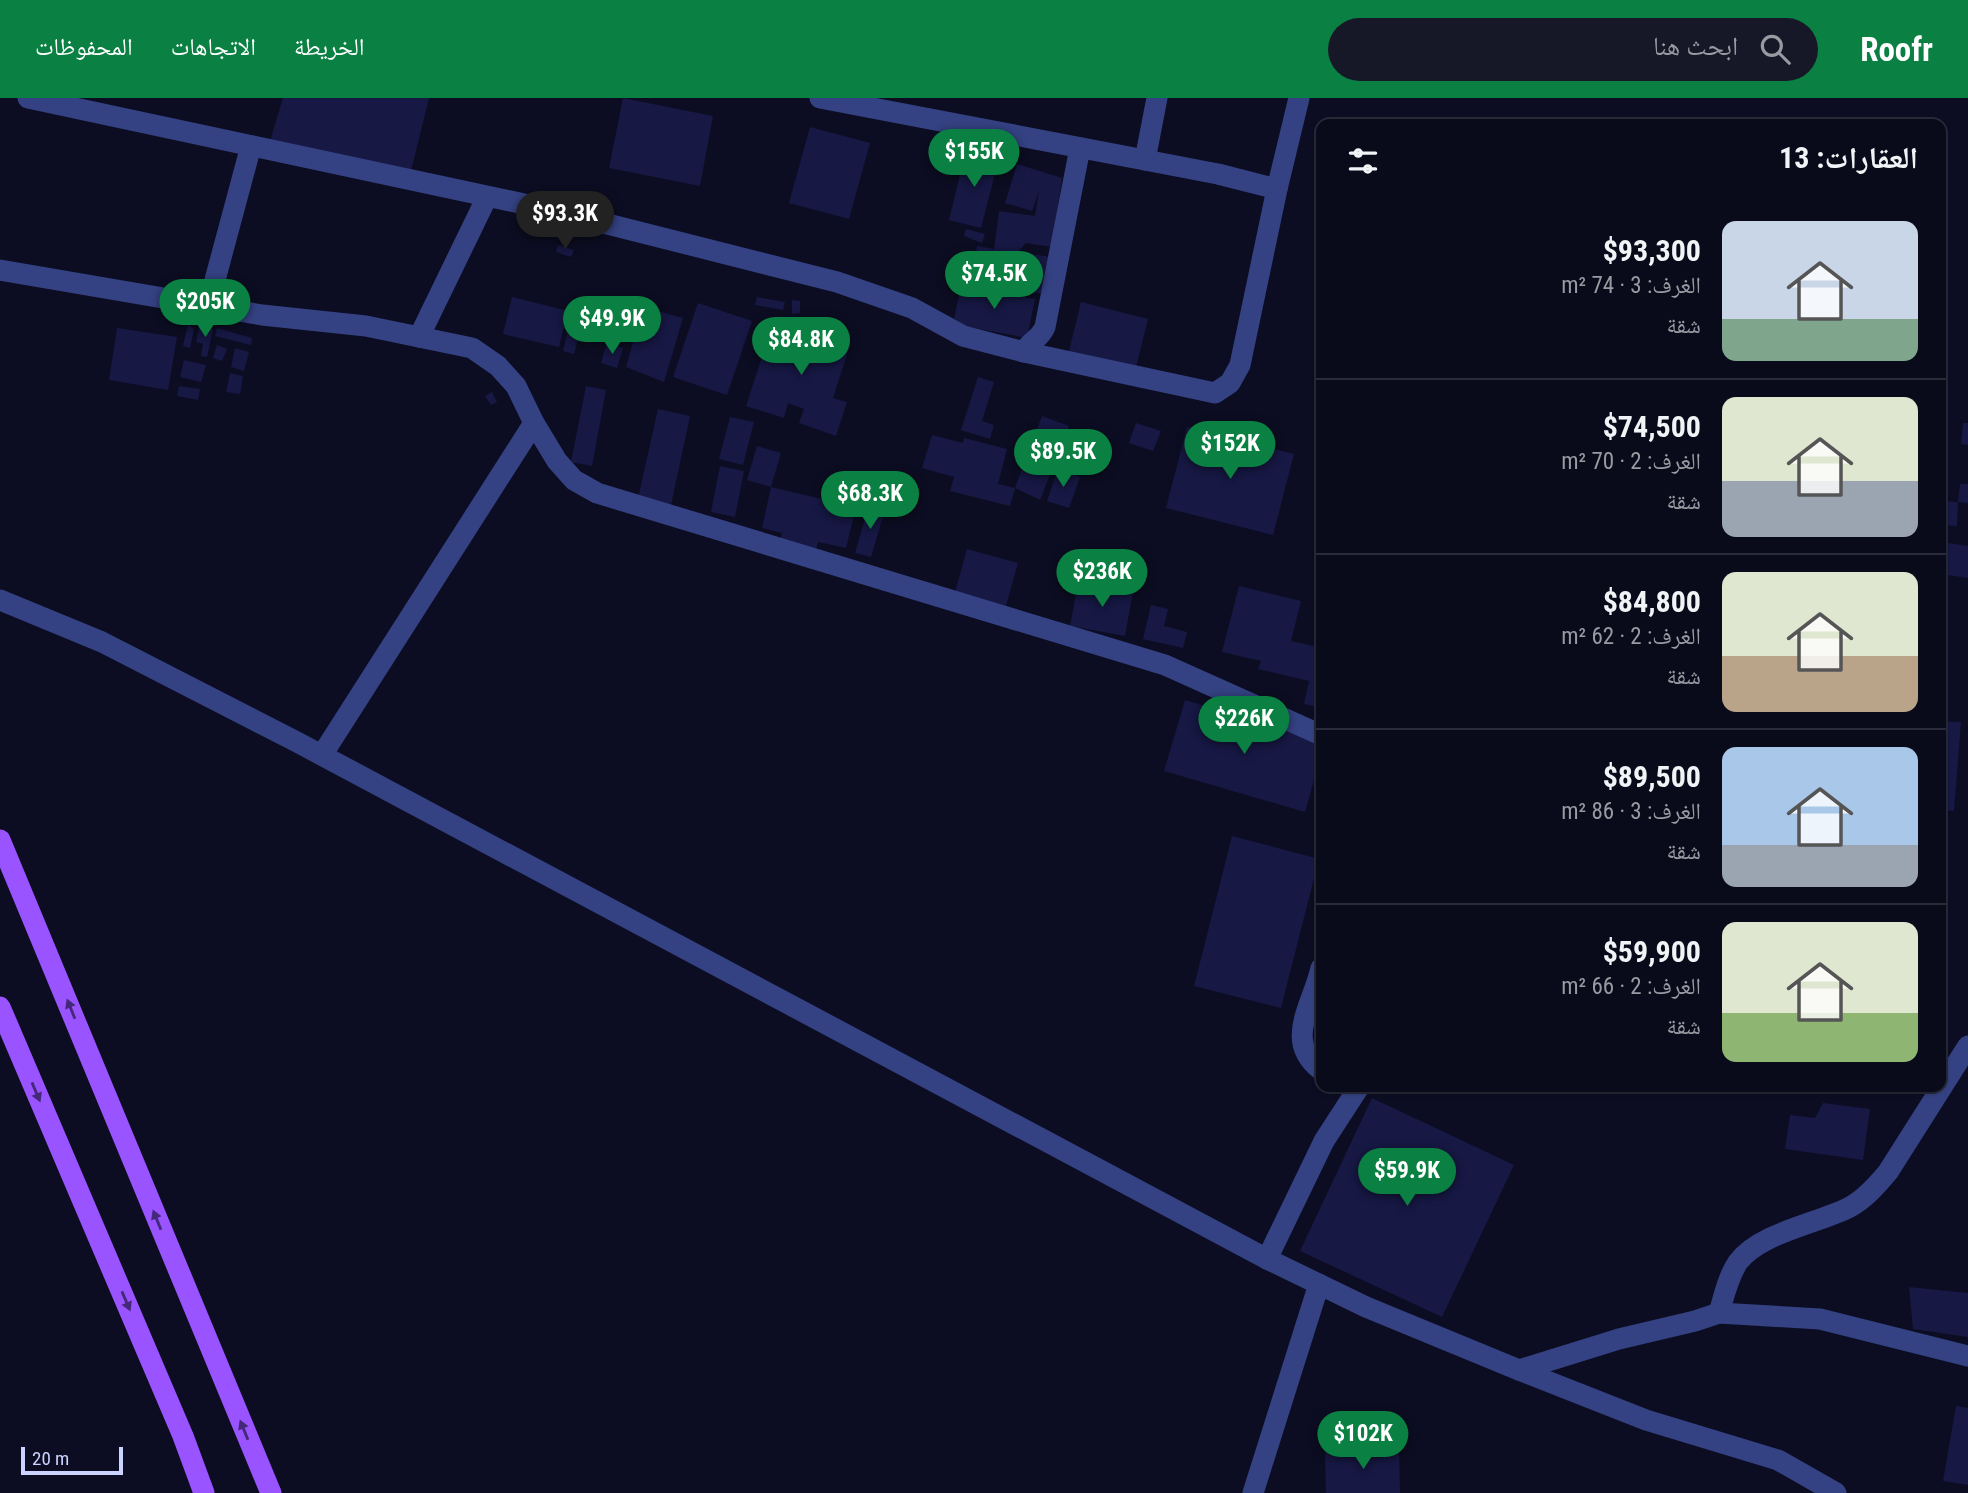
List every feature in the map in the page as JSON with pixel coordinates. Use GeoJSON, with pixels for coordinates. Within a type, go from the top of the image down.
{"type":"FeatureCollection","features":[{"type":"Feature","properties":{"kind":"main road"},"geometry":{"type":"LineString","coordinates":[[0,841],[271,1493]]}},
{"type":"Feature","properties":{"kind":"main road"},"geometry":{"type":"LineString","coordinates":[[0,1007],[167,1399],[204,1493]]}},
{"type":"Feature","properties":{"kind":"street"},"geometry":{"type":"LineString","coordinates":[[28,98],[552,210],[837,282],[912,308],[963,336],[1024,352],[1215,393],[1230,383],[1240,365],[1299,98]]}},
{"type":"Feature","properties":{"kind":"street"},"geometry":{"type":"LineString","coordinates":[[820,98],[879,104],[1080,148],[1218,174],[1277,189]]}},
{"type":"Feature","properties":{"kind":"street"},"geometry":{"type":"LineString","coordinates":[[1145,160],[1157,98]]}},
{"type":"Feature","properties":{"kind":"street"},"geometry":{"type":"LineString","coordinates":[[208,306],[251,146]]}},
{"type":"Feature","properties":{"kind":"street"},"geometry":{"type":"LineString","coordinates":[[1024,352],[1027,346],[1042,334],[1045,327],[1080,148]]}},
{"type":"Feature","properties":{"kind":"street"},"geometry":{"type":"LineString","coordinates":[[419,337],[487,197]]}},
{"type":"Feature","properties":{"kind":"street"},"geometry":{"type":"LineString","coordinates":[[0,270],[317,323],[366,326],[472,348],[498,366],[516,386],[556,461],[574,480],[597,493],[1165,666],[1316,733]]}},
{"type":"Feature","properties":{"kind":"street"},"geometry":{"type":"LineString","coordinates":[[322,755],[534,423]]}},
{"type":"Feature","properties":{"kind":"street"},"geometry":{"type":"LineString","coordinates":[[0,600],[102,642],[322,755],[1267,1259],[1366,1307],[1646,1420],[1778,1460],[1836,1493]]}},
{"type":"Feature","properties":{"kind":"street"},"geometry":{"type":"LineString","coordinates":[[1316,983],[1301,1029],[1303,1050],[1316,1064]]}},
{"type":"Feature","properties":{"kind":"street"},"geometry":{"type":"LineString","coordinates":[[1946,1077],[1968,1046]]}},
{"type":"Feature","properties":{"kind":"street"},"geometry":{"type":"LineString","coordinates":[[1267,1259],[1349,1092]]}},
{"type":"Feature","properties":{"kind":"street"},"geometry":{"type":"LineString","coordinates":[[1719,1313],[1737,1263],[1750,1250],[1766,1240],[1851,1206],[1872,1190],[1888,1172],[1936,1092]]}},
{"type":"Feature","properties":{"kind":"street"},"geometry":{"type":"LineString","coordinates":[[1253,1493],[1319,1284]]}},
{"type":"Feature","properties":{"kind":"street"},"geometry":{"type":"LineString","coordinates":[[1519,1370],[1619,1339],[1719,1313],[1820,1319],[1968,1356]]}},
{"type":"Feature","properties":{"kind":"building"},"geometry":{"type":"Polygon","coordinates":[[[283,98],[429,98],[409,179],[269,144],[283,98]]]}},
{"type":"Feature","properties":{"kind":"building"},"geometry":{"type":"Polygon","coordinates":[[[623,98],[713,116],[700,186],[609,168],[623,98]]]}},
{"type":"Feature","properties":{"kind":"building"},"geometry":{"type":"Polygon","coordinates":[[[810,127],[870,143],[849,219],[789,203],[810,127]]]}},
{"type":"Feature","properties":{"kind":"building"},"geometry":{"type":"Polygon","coordinates":[[[966,150],[999,158],[981,228],[949,220],[966,150]]]}},
{"type":"Feature","properties":{"kind":"building"},"geometry":{"type":"Polygon","coordinates":[[[1017,164],[1062,178],[1052,247],[1026,243],[1018,252],[1051,257],[1045,294],[971,283],[977,246],[994,249],[999,211],[1035,216],[1039,191],[1032,211],[1005,203],[1017,164]]]}},
{"type":"Feature","properties":{"kind":"building"},"geometry":{"type":"Polygon","coordinates":[[[966,229],[985,234],[982,243],[964,236],[966,229]]]}},
{"type":"Feature","properties":{"kind":"building"},"geometry":{"type":"Polygon","coordinates":[[[558,245],[574,250],[571,257],[556,252],[558,245]]]}},
{"type":"Feature","properties":{"kind":"building"},"geometry":{"type":"Polygon","coordinates":[[[961,285],[1035,299],[1027,338],[953,324],[961,285]]]}},
{"type":"Feature","properties":{"kind":"building"},"geometry":{"type":"Polygon","coordinates":[[[512,297],[568,311],[559,347],[503,334],[512,297]]]}},
{"type":"Feature","properties":{"kind":"building"},"geometry":{"type":"Polygon","coordinates":[[[757,297],[785,302],[783,310],[755,305],[757,297]]]}},
{"type":"Feature","properties":{"kind":"building"},"geometry":{"type":"Polygon","coordinates":[[[792,300],[800,301],[800,313],[792,314],[792,300]]]}},
{"type":"Feature","properties":{"kind":"building"},"geometry":{"type":"Polygon","coordinates":[[[1081,302],[1148,319],[1135,371],[1068,355],[1081,302]]]}},
{"type":"Feature","properties":{"kind":"building"},"geometry":{"type":"Polygon","coordinates":[[[698,303],[752,321],[727,395],[673,377],[698,303]]]}},
{"type":"Feature","properties":{"kind":"building"},"geometry":{"type":"Polygon","coordinates":[[[643,307],[683,318],[664,382],[626,367],[643,307]]]}},
{"type":"Feature","properties":{"kind":"building"},"geometry":{"type":"Polygon","coordinates":[[[571,318],[581,328],[574,354],[563,351],[571,318]]]}},
{"type":"Feature","properties":{"kind":"building"},"geometry":{"type":"Polygon","coordinates":[[[774,320],[850,345],[833,398],[847,402],[836,436],[799,423],[804,409],[788,403],[784,418],[746,406],[774,320]]]}},
{"type":"Feature","properties":{"kind":"building"},"geometry":{"type":"Polygon","coordinates":[[[188,325],[194,329],[190,348],[183,346],[188,325]]]}},
{"type":"Feature","properties":{"kind":"building"},"geometry":{"type":"Polygon","coordinates":[[[199,326],[213,329],[207,357],[201,356],[203,344],[196,342],[199,326]]]}},
{"type":"Feature","properties":{"kind":"building"},"geometry":{"type":"Polygon","coordinates":[[[117,328],[177,337],[168,390],[109,380],[117,328]]]}},
{"type":"Feature","properties":{"kind":"building"},"geometry":{"type":"Polygon","coordinates":[[[217,328],[252,338],[251,345],[215,336],[217,328]]]}},
{"type":"Feature","properties":{"kind":"building"},"geometry":{"type":"Polygon","coordinates":[[[607,343],[623,348],[617,368],[601,363],[607,343]]]}},
{"type":"Feature","properties":{"kind":"building"},"geometry":{"type":"Polygon","coordinates":[[[217,345],[227,349],[222,361],[213,358],[217,345]]]}},
{"type":"Feature","properties":{"kind":"building"},"geometry":{"type":"Polygon","coordinates":[[[235,348],[249,352],[244,371],[231,367],[235,348]]]}},
{"type":"Feature","properties":{"kind":"building"},"geometry":{"type":"Polygon","coordinates":[[[184,360],[206,365],[201,382],[180,377],[184,360]]]}},
{"type":"Feature","properties":{"kind":"building"},"geometry":{"type":"Polygon","coordinates":[[[230,373],[243,376],[240,394],[226,392],[230,373]]]}},
{"type":"Feature","properties":{"kind":"building"},"geometry":{"type":"Polygon","coordinates":[[[978,377],[994,382],[982,421],[994,425],[990,439],[961,430],[978,377]]]}},
{"type":"Feature","properties":{"kind":"building"},"geometry":{"type":"Polygon","coordinates":[[[179,386],[200,389],[198,400],[177,396],[179,386]]]}},
{"type":"Feature","properties":{"kind":"building"},"geometry":{"type":"Polygon","coordinates":[[[586,386],[606,390],[592,466],[571,462],[586,386]]]}},
{"type":"Feature","properties":{"kind":"building"},"geometry":{"type":"Polygon","coordinates":[[[492,392],[497,402],[491,405],[485,396],[492,392]]]}},
{"type":"Feature","properties":{"kind":"building"},"geometry":{"type":"Polygon","coordinates":[[[658,409],[690,416],[671,505],[638,498],[658,409]]]}},
{"type":"Feature","properties":{"kind":"building"},"geometry":{"type":"Polygon","coordinates":[[[1042,416],[1069,426],[1040,500],[1015,488],[1042,416]]]}},
{"type":"Feature","properties":{"kind":"building"},"geometry":{"type":"Polygon","coordinates":[[[730,417],[754,422],[743,465],[719,459],[730,417]]]}},
{"type":"Feature","properties":{"kind":"building"},"geometry":{"type":"Polygon","coordinates":[[[1136,423],[1161,431],[1153,451],[1129,443],[1136,423]]]}},
{"type":"Feature","properties":{"kind":"building"},"geometry":{"type":"Polygon","coordinates":[[[1963,423],[1968,423],[1968,445],[1961,444],[1963,423]]]}},
{"type":"Feature","properties":{"kind":"building"},"geometry":{"type":"Polygon","coordinates":[[[1187,427],[1294,454],[1273,535],[1166,508],[1187,427]]]}},
{"type":"Feature","properties":{"kind":"building"},"geometry":{"type":"Polygon","coordinates":[[[932,435],[963,443],[964,438],[1007,449],[998,484],[1015,488],[1010,506],[950,491],[954,477],[922,468],[932,435]]]}},
{"type":"Feature","properties":{"kind":"building"},"geometry":{"type":"Polygon","coordinates":[[[757,446],[781,453],[771,487],[747,480],[757,446]]]}},
{"type":"Feature","properties":{"kind":"building"},"geometry":{"type":"Polygon","coordinates":[[[720,466],[744,471],[735,517],[711,512],[720,466]]]}},
{"type":"Feature","properties":{"kind":"building"},"geometry":{"type":"Polygon","coordinates":[[[1058,469],[1080,477],[1069,508],[1047,501],[1058,469]]]}},
{"type":"Feature","properties":{"kind":"building"},"geometry":{"type":"Polygon","coordinates":[[[1960,484],[1968,484],[1968,503],[1958,502],[1960,484]]]}},
{"type":"Feature","properties":{"kind":"building"},"geometry":{"type":"Polygon","coordinates":[[[771,487],[856,507],[846,548],[818,542],[815,554],[779,545],[782,533],[762,528],[771,487]]]}},
{"type":"Feature","properties":{"kind":"building"},"geometry":{"type":"Polygon","coordinates":[[[1946,501],[1958,502],[1957,526],[1946,525],[1946,501]]]}},
{"type":"Feature","properties":{"kind":"building"},"geometry":{"type":"Polygon","coordinates":[[[869,505],[885,510],[871,557],[855,553],[869,505]]]}},
{"type":"Feature","properties":{"kind":"building"},"geometry":{"type":"Polygon","coordinates":[[[1946,543],[1968,546],[1968,578],[1946,575],[1946,543]]]}},
{"type":"Feature","properties":{"kind":"building"},"geometry":{"type":"Polygon","coordinates":[[[967,549],[1018,563],[1006,606],[955,592],[967,549]]]}},
{"type":"Feature","properties":{"kind":"building"},"geometry":{"type":"Polygon","coordinates":[[[1078,583],[1133,592],[1125,636],[1070,626],[1078,583]]]}},
{"type":"Feature","properties":{"kind":"building"},"geometry":{"type":"Polygon","coordinates":[[[1239,586],[1301,601],[1291,641],[1316,647],[1316,707],[1304,704],[1309,681],[1258,669],[1261,661],[1222,652],[1239,586]]]}},
{"type":"Feature","properties":{"kind":"building"},"geometry":{"type":"Polygon","coordinates":[[[1151,605],[1168,609],[1164,626],[1187,632],[1183,648],[1143,639],[1151,605]]]}},
{"type":"Feature","properties":{"kind":"building"},"geometry":{"type":"Polygon","coordinates":[[[1185,700],[1316,739],[1316,774],[1305,812],[1164,771],[1185,700]]]}},
{"type":"Feature","properties":{"kind":"building"},"geometry":{"type":"Polygon","coordinates":[[[1946,721],[1961,722],[1954,811],[1946,810],[1946,721]]]}},
{"type":"Feature","properties":{"kind":"building"},"geometry":{"type":"Polygon","coordinates":[[[1232,836],[1316,858],[1316,871],[1281,1008],[1194,986],[1232,836]]]}},
{"type":"Feature","properties":{"kind":"building"},"geometry":{"type":"Polygon","coordinates":[[[1372,1098],[1514,1165],[1442,1317],[1300,1251],[1372,1098]]]}},
{"type":"Feature","properties":{"kind":"building"},"geometry":{"type":"Polygon","coordinates":[[[1823,1103],[1870,1109],[1863,1160],[1785,1149],[1790,1115],[1815,1118],[1823,1103]]]}},
{"type":"Feature","properties":{"kind":"building"},"geometry":{"type":"Polygon","coordinates":[[[1909,1287],[1968,1293],[1968,1337],[1913,1329],[1909,1287]]]}},
{"type":"Feature","properties":{"kind":"building"},"geometry":{"type":"Polygon","coordinates":[[[1956,1406],[1968,1408],[1968,1485],[1943,1481],[1956,1406]]]}},
{"type":"Feature","properties":{"kind":"building"},"geometry":{"type":"Polygon","coordinates":[[[1399,1448],[1400,1493],[1326,1493],[1325,1450],[1399,1448]]]}}]}
